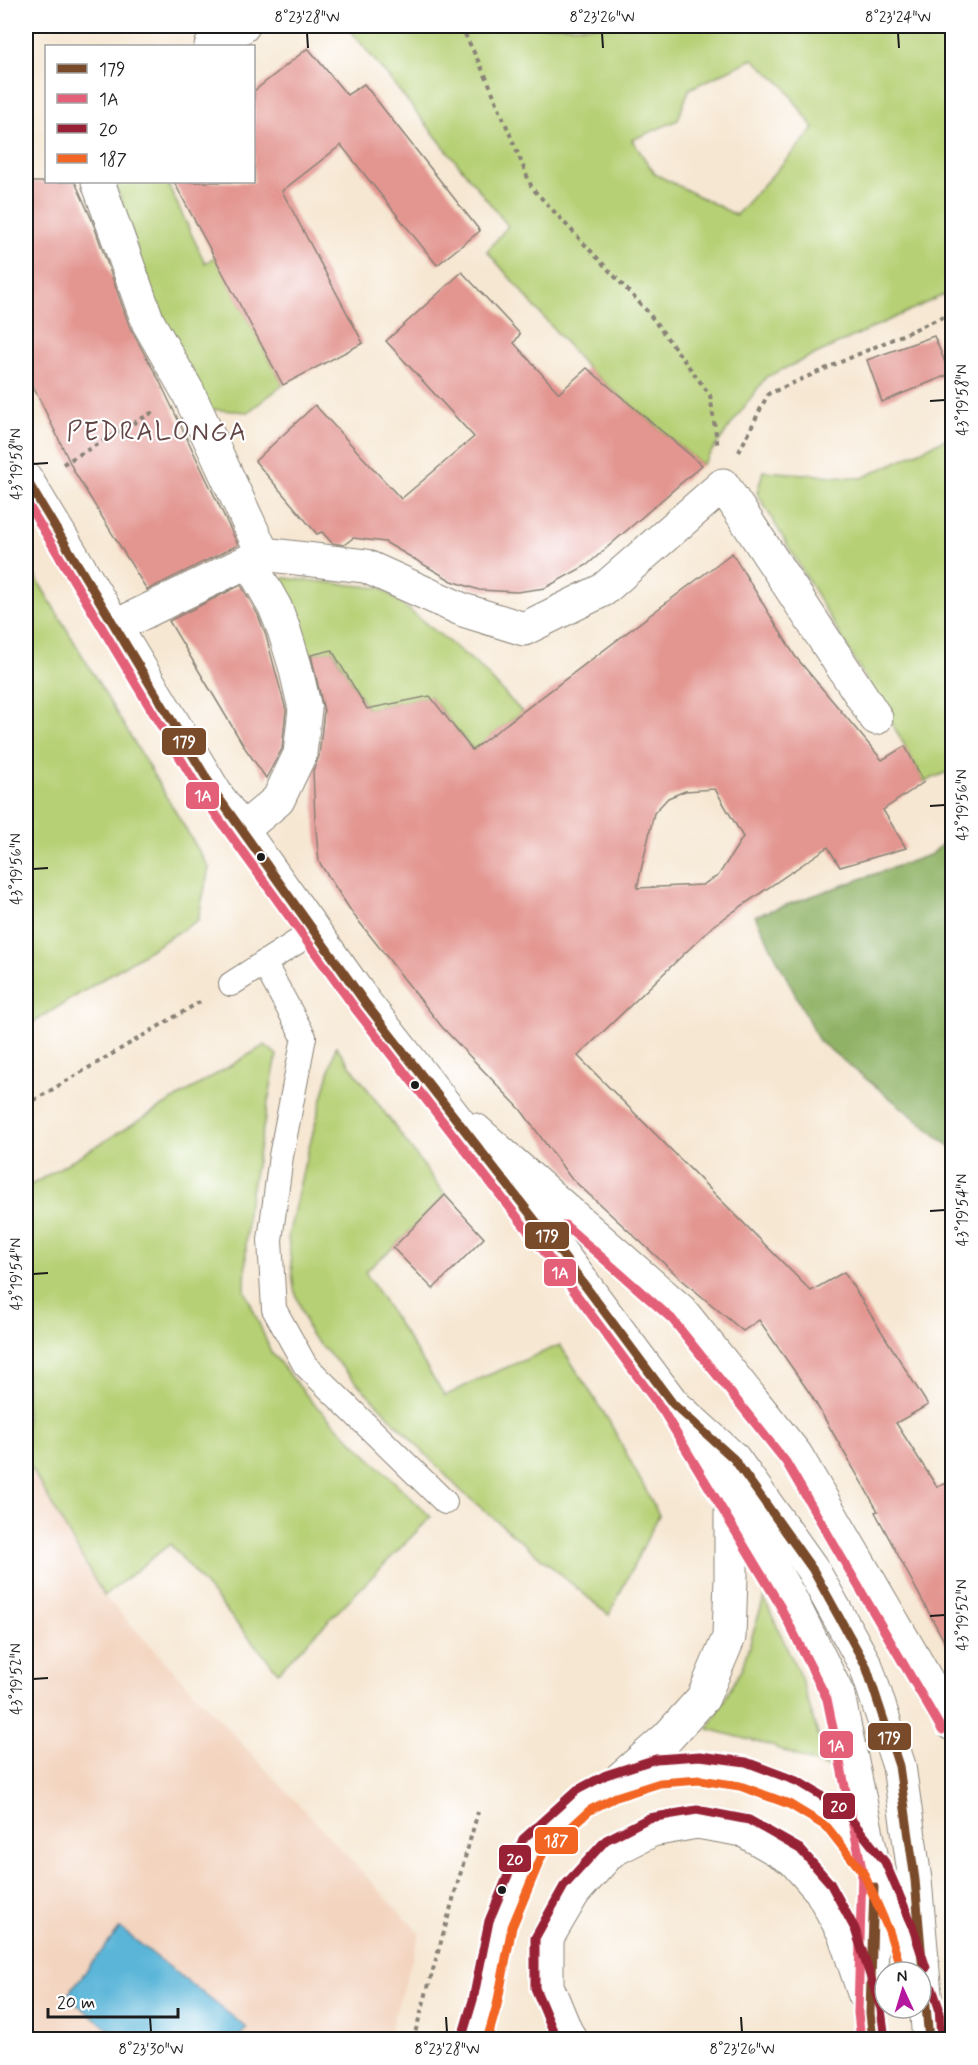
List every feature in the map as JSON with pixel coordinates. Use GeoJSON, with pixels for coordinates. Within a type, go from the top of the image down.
{"type":"FeatureCollection","features":[{"type":"Feature","properties":{"kind":"main road"},"geometry":{"type":"LineString","coordinates":[[213,45],[243,26]]}},
{"type":"Feature","properties":{"kind":"main road"},"geometry":{"type":"LineString","coordinates":[[98,183],[148,322],[188,392],[256,557],[284,630],[305,709],[300,753],[278,800],[242,830]]}},
{"type":"Feature","properties":{"kind":"main road"},"geometry":{"type":"LineString","coordinates":[[27,481],[216,794],[366,1004],[563,1256],[673,1404],[731,1497],[789,1596],[838,1695],[874,1868],[900,1927],[911,1960]]}},
{"type":"Feature","properties":{"kind":"main road"},"geometry":{"type":"LineString","coordinates":[[116,626],[256,557],[365,566],[463,609],[524,629],[603,590],[723,485],[876,718]]}},
{"type":"Feature","properties":{"kind":"main road"},"geometry":{"type":"LineString","coordinates":[[440,1099],[681,1311],[796,1455],[952,1724]]}},
{"type":"Feature","properties":{"kind":"main road"},"geometry":{"type":"LineString","coordinates":[[673,1404],[734,1459],[813,1570],[866,1666],[899,1766],[915,1880],[922,1960]]}},
{"type":"Feature","properties":{"kind":"main road"},"geometry":{"type":"LineString","coordinates":[[611,1786],[667,1738],[703,1698],[725,1647],[729,1637],[731,1497]]}},
{"type":"Feature","properties":{"kind":"main road"},"geometry":{"type":"LineString","coordinates":[[474,2040],[500,1924],[533,1846],[583,1800],[611,1786],[658,1772],[700,1768],[743,1774],[794,1792],[835,1818],[874,1868],[872,2026]]}},
{"type":"Feature","properties":{"kind":"main road"},"geometry":{"type":"LineString","coordinates":[[571,2040],[547,1986],[547,1938],[563,1910],[574,1892],[611,1851],[652,1830],[697,1822],[743,1830],[793,1859],[821,1890],[844,1933],[872,2026]]}},
{"type":"Feature","properties":{"kind":"lane"},"geometry":{"type":"LineString","coordinates":[[231,984],[314,931]]}},
{"type":"Feature","properties":{"kind":"lane"},"geometry":{"type":"LineString","coordinates":[[264,963],[304,1038],[281,1156],[270,1240],[274,1309],[305,1365],[445,1502]]}},
{"type":"Feature","properties":{"kind":"path"},"geometry":{"type":"LineString","coordinates":[[461,26],[488,81],[532,188],[647,311],[710,395],[723,485]]}},
{"type":"Feature","properties":{"kind":"path"},"geometry":{"type":"LineString","coordinates":[[723,485],[768,394],[952,313]]}},
{"type":"Feature","properties":{"kind":"path"},"geometry":{"type":"LineString","coordinates":[[27,481],[188,392]]}},
{"type":"Feature","properties":{"kind":"path"},"geometry":{"type":"LineString","coordinates":[[26,1105],[231,984]]}},
{"type":"Feature","properties":{"kind":"path"},"geometry":{"type":"LineString","coordinates":[[412,2040],[478,1812]]}},
{"type":"Feature","properties":{"kind":"shaded area"},"geometry":{"type":"Polygon","coordinates":[[[26,1459],[104,1596],[420,1934],[387,2039],[26,2039],[26,1459]]]}},
{"type":"Feature","properties":{"kind":"green space"},"geometry":{"type":"Polygon","coordinates":[[[347,26],[952,26],[952,291],[766,377],[702,465],[587,368],[487,251],[508,226],[347,26]],[[753,59],[689,89],[678,120],[632,140],[655,174],[736,215],[814,129],[784,86],[753,59]]]}},
{"type":"Feature","properties":{"kind":"green space"},"geometry":{"type":"Polygon","coordinates":[[[115,183],[167,183],[205,263],[215,257],[283,385],[248,412],[207,409],[152,295],[115,183]]]}},
{"type":"Feature","properties":{"kind":"green space"},"geometry":{"type":"Polygon","coordinates":[[[952,436],[952,770],[924,782],[757,493],[763,471],[862,478],[952,436]]]}},
{"type":"Feature","properties":{"kind":"green space"},"geometry":{"type":"Polygon","coordinates":[[[26,561],[209,868],[198,920],[26,1027],[26,561]]]}},
{"type":"Feature","properties":{"kind":"green space"},"geometry":{"type":"Polygon","coordinates":[[[285,578],[381,588],[478,665],[522,712],[473,750],[430,696],[367,709],[333,650],[310,655],[277,583],[285,578]]]}},
{"type":"Feature","properties":{"kind":"green space"},"geometry":{"type":"Polygon","coordinates":[[[952,834],[952,1148],[819,1041],[755,916],[932,854],[952,834]]]}},
{"type":"Feature","properties":{"kind":"green space"},"geometry":{"type":"Polygon","coordinates":[[[265,1045],[277,1055],[247,1213],[245,1290],[271,1352],[312,1402],[431,1517],[278,1672],[170,1544],[104,1596],[26,1459],[26,1188],[265,1045]]]}},
{"type":"Feature","properties":{"kind":"green space"},"geometry":{"type":"Polygon","coordinates":[[[336,1046],[445,1195],[393,1248],[365,1272],[445,1396],[560,1345],[609,1421],[659,1515],[609,1615],[460,1490],[310,1334],[294,1289],[288,1237],[336,1046]]]}},
{"type":"Feature","properties":{"kind":"green space"},"geometry":{"type":"Polygon","coordinates":[[[764,1598],[801,1678],[828,1768],[769,1745],[708,1729],[742,1668],[764,1598]]]}},
{"type":"Feature","properties":{"kind":"water"},"geometry":{"type":"Polygon","coordinates":[[[120,1928],[247,2028],[237,2039],[122,2039],[66,1996],[120,1928]]]}},
{"type":"Feature","properties":{"kind":"building"},"geometry":{"type":"Polygon","coordinates":[[[308,48],[347,95],[364,84],[480,231],[437,265],[341,145],[282,191],[363,343],[283,385],[175,183],[255,183],[255,90],[308,48]]]}},
{"type":"Feature","properties":{"kind":"building"},"geometry":{"type":"Polygon","coordinates":[[[26,182],[75,183],[92,220],[130,328],[159,380],[238,545],[147,590],[75,473],[26,376],[26,182]]]}},
{"type":"Feature","properties":{"kind":"building"},"geometry":{"type":"Polygon","coordinates":[[[462,272],[520,334],[514,343],[559,393],[587,368],[702,465],[587,565],[545,588],[517,592],[479,590],[452,581],[385,542],[353,538],[344,545],[332,543],[322,532],[317,534],[255,461],[315,405],[401,499],[474,437],[386,341],[462,272]]]}},
{"type":"Feature","properties":{"kind":"building"},"geometry":{"type":"Polygon","coordinates":[[[934,336],[950,374],[882,402],[867,360],[934,336]]]}},
{"type":"Feature","properties":{"kind":"building"},"geometry":{"type":"Polygon","coordinates":[[[732,553],[795,656],[882,760],[905,746],[924,782],[883,810],[906,848],[840,867],[828,847],[714,925],[578,1056],[811,1291],[844,1272],[928,1405],[896,1423],[937,1487],[952,1481],[952,1656],[875,1512],[878,1511],[811,1395],[759,1320],[743,1331],[681,1279],[570,1177],[521,1110],[442,1027],[353,914],[319,862],[313,771],[319,756],[324,711],[311,655],[332,650],[367,709],[430,696],[472,750],[732,553]],[[715,789],[685,791],[668,798],[654,813],[637,888],[702,885],[718,876],[743,837],[715,789]]]}},
{"type":"Feature","properties":{"kind":"building"},"geometry":{"type":"Polygon","coordinates":[[[241,585],[258,615],[266,636],[286,710],[282,749],[266,778],[245,748],[169,621],[241,585]]]}},
{"type":"Feature","properties":{"kind":"building"},"geometry":{"type":"Polygon","coordinates":[[[445,1195],[484,1238],[433,1289],[393,1248],[445,1195]]]}},
{"type":"Feature","properties":{"kind":"transit line","name":"179"},"geometry":{"type":"LineString","coordinates":[[26,479],[216,794],[366,1004],[563,1256],[673,1404],[734,1459],[813,1570],[866,1666],[899,1766],[915,1880],[929,2040]]}},
{"type":"Feature","properties":{"kind":"transit line","name":"1A"},"geometry":{"type":"LineString","coordinates":[[26,501],[206,801],[357,1011],[553,1263],[663,1411],[778,1602],[827,1699],[862,1869],[858,2013],[861,2040]]}},
{"type":"Feature","properties":{"kind":"transit line","name":"1A"},"geometry":{"type":"LineString","coordinates":[[565,1225],[672,1319],[786,1462],[942,1730]]}},
{"type":"Feature","properties":{"kind":"transit line","name":"20"},"geometry":{"type":"LineString","coordinates":[[462,2037],[473,2000],[489,1921],[523,1839],[577,1790],[606,1775],[656,1759],[700,1756],[746,1762],[799,1782],[842,1808],[885,1862],[911,1922],[923,1960]]}},
{"type":"Feature","properties":{"kind":"transit line","name":"187"},"geometry":{"type":"LineString","coordinates":[[487,2040],[497,2005],[512,1927],[543,1853],[590,1810],[616,1797],[660,1783],[700,1780],[740,1786],[789,1804],[827,1827],[864,1874],[889,1931],[898,1960]]}},
{"type":"Feature","properties":{"kind":"transit line","name":"20"},"geometry":{"type":"LineString","coordinates":[[557,2040],[535,1988],[535,1938],[564,1886],[606,1840],[649,1818],[697,1810],[749,1820],[800,1849],[830,1883],[855,1929],[881,2009],[885,2039]]}},
{"type":"Feature","properties":{"kind":"transit line","name":"179"},"geometry":{"type":"LineString","coordinates":[[873,2040],[870,2013],[874,1887]]}},
{"type":"Feature","properties":{"kind":"transit line","name":"20"},"geometry":{"type":"LineString","coordinates":[[933,1991],[939,2008],[941,2039]]}},
{"type":"Feature","properties":{"kind":"district","name":"PEDRALONGA"},"geometry":{"type":"Point","coordinates":[157,431]}}]}
